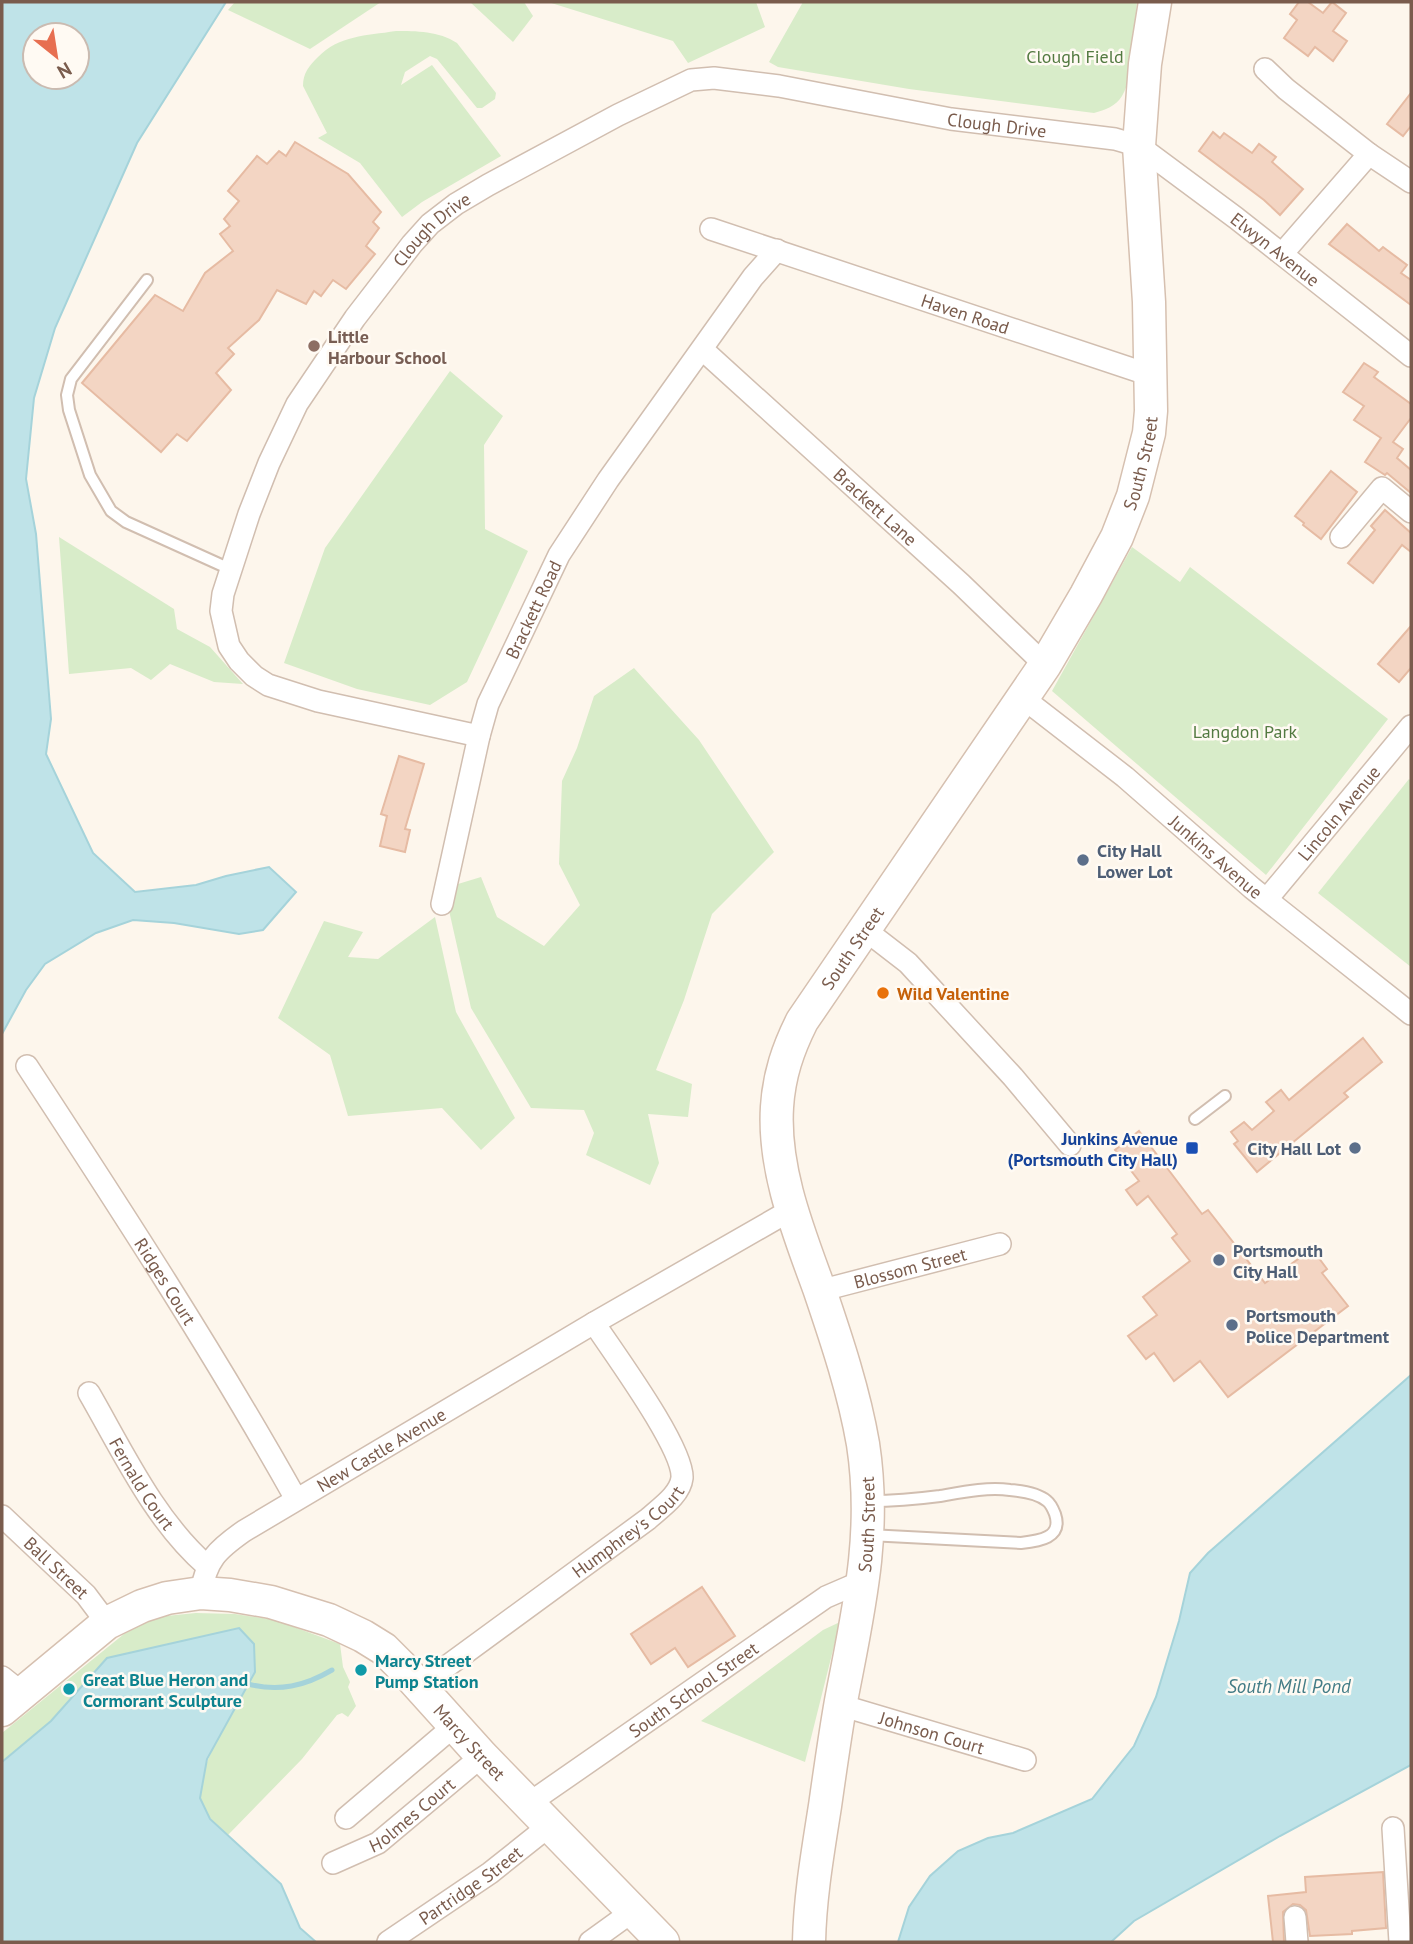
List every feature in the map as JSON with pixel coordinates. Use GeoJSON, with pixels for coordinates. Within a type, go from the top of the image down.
{"type":"FeatureCollection","features":[{"type":"Feature","properties":{"kind":"street","name":"South Street"},"geometry":{"type":"LineString","coordinates":[[809,1942],[814,1879],[840,1705],[863,1581],[869,1535],[869,1502],[862,1440],[853,1399],[820,1291],[791,1209],[777,1133],[776,1108],[783,1064],[802,1021],[1045,665],[1117,537],[1133,496],[1149,433],[1153,376],[1139,146],[1145,64],[1155,2]]}},
{"type":"Feature","properties":{"kind":"street"},"geometry":{"type":"LineString","coordinates":[[1265,69],[1286,89],[1411,182]]}},
{"type":"Feature","properties":{"kind":"street","name":"Clough Drive"},"geometry":{"type":"LineString","coordinates":[[479,736],[318,701],[268,685],[239,661],[229,646],[223,626],[222,602],[230,569],[269,463],[297,404],[355,318],[430,224],[456,204],[582,135],[691,80],[714,78],[766,84],[951,119],[1115,139],[1139,146]]}},
{"type":"Feature","properties":{"kind":"street","name":"Elwyn Avenue"},"geometry":{"type":"LineString","coordinates":[[1139,146],[1411,356]]}},
{"type":"Feature","properties":{"kind":"street"},"geometry":{"type":"LineString","coordinates":[[1282,254],[1369,153]]}},
{"type":"Feature","properties":{"kind":"street","name":"Haven Road"},"geometry":{"type":"LineString","coordinates":[[711,229],[1153,376]]}},
{"type":"Feature","properties":{"kind":"street"},"geometry":{"type":"LineString","coordinates":[[703,349],[753,277],[777,250]]}},
{"type":"Feature","properties":{"kind":"street","name":"Brackett Lane"},"geometry":{"type":"LineString","coordinates":[[703,349],[961,584],[1045,665]]}},
{"type":"Feature","properties":{"kind":"street","name":"Brackett Road"},"geometry":{"type":"LineString","coordinates":[[442,904],[488,704],[559,555],[608,480],[703,349]]}},
{"type":"Feature","properties":{"kind":"street"},"geometry":{"type":"LineString","coordinates":[[1341,537],[1382,488],[1411,512]]}},
{"type":"Feature","properties":{"kind":"street","name":"Junkins Avenue"},"geometry":{"type":"LineString","coordinates":[[1023,698],[1125,778],[1267,900],[1411,1014]]}},
{"type":"Feature","properties":{"kind":"street","name":"Lincoln Avenue"},"geometry":{"type":"LineString","coordinates":[[1267,900],[1411,726]]}},
{"type":"Feature","properties":{"kind":"street"},"geometry":{"type":"LineString","coordinates":[[864,929],[908,963],[1013,1077],[1070,1145]]}},
{"type":"Feature","properties":{"kind":"street","name":"Ridges Court"},"geometry":{"type":"LineString","coordinates":[[27,1066],[200,1338],[296,1499]]}},
{"type":"Feature","properties":{"kind":"street","name":"New Castle Avenue"},"geometry":{"type":"LineString","coordinates":[[204,1579],[216,1552],[225,1544],[296,1499],[791,1209]]}},
{"type":"Feature","properties":{"kind":"street","name":"Blossom Street"},"geometry":{"type":"LineString","coordinates":[[820,1291],[1000,1244]]}},
{"type":"Feature","properties":{"kind":"street","name":"Humphrey's Court"},"geometry":{"type":"LineString","coordinates":[[420,1686],[648,1519],[669,1501],[679,1488],[682,1477],[678,1458],[659,1423],[594,1323]]}},
{"type":"Feature","properties":{"kind":"street","name":"Fernald Court"},"geometry":{"type":"LineString","coordinates":[[89,1393],[150,1497],[186,1545],[204,1579]]}},
{"type":"Feature","properties":{"kind":"street","name":"Ball Street"},"geometry":{"type":"LineString","coordinates":[[2,1516],[86,1595],[107,1623]]}},
{"type":"Feature","properties":{"kind":"street"},"geometry":{"type":"LineString","coordinates":[[9,1693],[107,1623],[204,1579]]}},
{"type":"Feature","properties":{"kind":"street","name":"Marcy Street"},"geometry":{"type":"LineString","coordinates":[[204,1579],[329,1620],[384,1649],[538,1815],[663,1942]]}},
{"type":"Feature","properties":{"kind":"street","name":"South School Street"},"geometry":{"type":"LineString","coordinates":[[538,1815],[826,1597],[863,1581]]}},
{"type":"Feature","properties":{"kind":"street","name":"Johnson Court"},"geometry":{"type":"LineString","coordinates":[[840,1705],[1025,1760]]}},
{"type":"Feature","properties":{"kind":"street"},"geometry":{"type":"LineString","coordinates":[[346,1818],[454,1726]]}},
{"type":"Feature","properties":{"kind":"street","name":"Holmes Court"},"geometry":{"type":"LineString","coordinates":[[333,1863],[378,1843],[482,1756]]}},
{"type":"Feature","properties":{"kind":"street","name":"Partridge Street"},"geometry":{"type":"LineString","coordinates":[[388,1942],[490,1873],[538,1815]]}},
{"type":"Feature","properties":{"kind":"street"},"geometry":{"type":"LineString","coordinates":[[1394,1828],[1400,1942]]}},
{"type":"Feature","properties":{"kind":"street"},"geometry":{"type":"LineString","coordinates":[[590,1942],[633,1911]]}},
{"type":"Feature","properties":{"kind":"street"},"geometry":{"type":"LineString","coordinates":[[1295,1917],[1297,1942]]}},
{"type":"Feature","properties":{"kind":"lane"},"geometry":{"type":"LineString","coordinates":[[147,279],[71,380],[67,395],[69,410],[90,475],[111,511],[126,522],[230,569]]}},
{"type":"Feature","properties":{"kind":"lane"},"geometry":{"type":"LineString","coordinates":[[1195,1119],[1225,1096]]}},
{"type":"Feature","properties":{"kind":"lane"},"geometry":{"type":"LineString","coordinates":[[869,1502],[979,1490],[1011,1490],[1035,1494],[1047,1501],[1057,1521],[1051,1536],[1040,1541],[1021,1543],[869,1535]]}},
{"type":"Feature","properties":{"kind":"green space"},"geometry":{"type":"Polygon","coordinates":[[[235,2],[381,2],[310,49],[228,10],[235,2]]]}},
{"type":"Feature","properties":{"kind":"green space"},"geometry":{"type":"Polygon","coordinates":[[[470,2],[524,2],[533,16],[513,42],[470,2]]]}},
{"type":"Feature","properties":{"kind":"green space"},"geometry":{"type":"Polygon","coordinates":[[[548,2],[756,2],[765,27],[688,63],[673,41],[548,2]]]}},
{"type":"Feature","properties":{"kind":"green space","name":"Clough Field"},"geometry":{"type":"Polygon","coordinates":[[[803,2],[1137,2],[1130,75],[1120,99],[1110,107],[1094,113],[909,89],[778,67],[769,62],[803,2]]]}},
{"type":"Feature","properties":{"kind":"green space"},"geometry":{"type":"Polygon","coordinates":[[[396,31],[435,34],[457,43],[496,93],[495,99],[482,108],[477,108],[437,59],[430,56],[405,72],[401,85],[432,65],[501,156],[422,202],[402,217],[360,163],[318,138],[327,133],[303,86],[309,67],[335,44],[396,31]]]}},
{"type":"Feature","properties":{"kind":"green space"},"geometry":{"type":"Polygon","coordinates":[[[450,371],[503,416],[484,445],[485,529],[528,551],[467,682],[430,705],[357,689],[284,663],[325,548],[450,371]]]}},
{"type":"Feature","properties":{"kind":"green space"},"geometry":{"type":"Polygon","coordinates":[[[59,537],[174,609],[177,629],[210,647],[243,684],[214,682],[170,664],[151,680],[131,668],[69,674],[59,537]]]}},
{"type":"Feature","properties":{"kind":"green space","name":"Langdon Park"},"geometry":{"type":"Polygon","coordinates":[[[1132,547],[1180,582],[1190,567],[1388,719],[1266,875],[1052,691],[1132,547]]]}},
{"type":"Feature","properties":{"kind":"green space"},"geometry":{"type":"Polygon","coordinates":[[[634,668],[699,740],[774,852],[712,914],[684,1000],[656,1070],[692,1084],[688,1117],[648,1114],[659,1163],[650,1185],[586,1155],[594,1133],[584,1110],[531,1108],[471,1008],[448,906],[458,884],[481,877],[497,917],[544,946],[580,905],[559,864],[562,781],[577,748],[594,696],[634,668]]]}},
{"type":"Feature","properties":{"kind":"green space"},"geometry":{"type":"Polygon","coordinates":[[[1409,779],[1411,781],[1411,967],[1318,893],[1409,779]]]}},
{"type":"Feature","properties":{"kind":"green space"},"geometry":{"type":"Polygon","coordinates":[[[435,917],[456,1012],[515,1118],[481,1150],[442,1108],[348,1116],[330,1055],[278,1018],[324,921],[363,932],[348,957],[378,959],[435,917]]]}},
{"type":"Feature","properties":{"kind":"green space"},"geometry":{"type":"Polygon","coordinates":[[[196,1613],[235,1614],[275,1620],[340,1644],[343,1667],[350,1682],[348,1687],[356,1706],[348,1717],[342,1713],[337,1715],[302,1759],[228,1835],[206,1811],[201,1801],[200,1788],[219,1736],[255,1672],[107,1658],[51,1721],[2,1762],[2,1733],[124,1634],[156,1617],[196,1613]]]}},
{"type":"Feature","properties":{"kind":"green space"},"geometry":{"type":"Polygon","coordinates":[[[840,1622],[805,1762],[701,1721],[823,1630],[840,1622]]]}},
{"type":"Feature","properties":{"kind":"water"},"geometry":{"type":"Polygon","coordinates":[[[2,2],[226,2],[137,143],[55,328],[34,398],[26,479],[36,534],[51,719],[46,754],[93,853],[135,892],[196,885],[269,867],[296,892],[263,930],[239,934],[174,923],[133,920],[96,933],[45,964],[26,990],[2,1034],[2,2]]]}},
{"type":"Feature","properties":{"kind":"water","name":"South Mill Pond"},"geometry":{"type":"Polygon","coordinates":[[[1411,1375],[1411,1765],[1280,1836],[1134,1921],[1111,1942],[898,1942],[909,1907],[930,1876],[958,1851],[988,1838],[1013,1833],[1092,1799],[1134,1746],[1156,1697],[1190,1573],[1208,1553],[1411,1375]]]}},
{"type":"Feature","properties":{"kind":"water"},"geometry":{"type":"Polygon","coordinates":[[[239,1628],[254,1644],[255,1672],[207,1759],[200,1798],[210,1819],[281,1884],[300,1928],[316,1942],[2,1942],[2,1762],[51,1721],[107,1658],[239,1628]]]}},
{"type":"Feature","properties":{"kind":"building"},"geometry":{"type":"Polygon","coordinates":[[[1299,2],[1308,2],[1323,13],[1332,2],[1346,13],[1333,31],[1347,41],[1333,61],[1315,47],[1308,56],[1284,38],[1297,20],[1290,14],[1299,2]]]}},
{"type":"Feature","properties":{"kind":"building"},"geometry":{"type":"Polygon","coordinates":[[[1411,93],[1411,126],[1403,136],[1387,124],[1411,93]]]}},
{"type":"Feature","properties":{"kind":"building"},"geometry":{"type":"Polygon","coordinates":[[[1213,132],[1220,138],[1224,133],[1252,153],[1259,144],[1276,157],[1272,162],[1303,189],[1280,215],[1199,151],[1213,132]]]}},
{"type":"Feature","properties":{"kind":"building"},"geometry":{"type":"Polygon","coordinates":[[[295,142],[348,174],[381,212],[373,222],[379,228],[366,246],[375,254],[346,289],[333,280],[321,296],[314,291],[306,304],[277,290],[259,320],[228,348],[234,354],[216,373],[231,390],[187,441],[177,434],[161,452],[82,383],[155,295],[183,311],[205,273],[233,251],[220,234],[230,226],[224,219],[239,201],[228,191],[257,156],[267,164],[279,151],[286,156],[295,142]]]}},
{"type":"Feature","properties":{"kind":"building"},"geometry":{"type":"Polygon","coordinates":[[[1347,224],[1379,251],[1383,247],[1407,265],[1401,273],[1411,280],[1411,305],[1329,244],[1347,224]]]}},
{"type":"Feature","properties":{"kind":"building"},"geometry":{"type":"Polygon","coordinates":[[[1364,363],[1378,372],[1374,377],[1411,404],[1411,418],[1393,442],[1403,449],[1397,458],[1411,470],[1411,493],[1387,473],[1385,475],[1365,462],[1381,438],[1354,420],[1364,406],[1343,392],[1364,363]]]}},
{"type":"Feature","properties":{"kind":"building"},"geometry":{"type":"Polygon","coordinates":[[[1331,471],[1357,492],[1321,539],[1295,516],[1331,471]]]}},
{"type":"Feature","properties":{"kind":"building"},"geometry":{"type":"Polygon","coordinates":[[[1385,510],[1411,533],[1411,552],[1402,545],[1373,583],[1348,563],[1375,530],[1371,526],[1385,510]]]}},
{"type":"Feature","properties":{"kind":"building"},"geometry":{"type":"Polygon","coordinates":[[[1411,626],[1411,668],[1399,682],[1378,664],[1411,626]]]}},
{"type":"Feature","properties":{"kind":"building"},"geometry":{"type":"Polygon","coordinates":[[[399,756],[424,764],[405,829],[410,830],[405,852],[380,846],[387,816],[381,814],[399,756]]]}},
{"type":"Feature","properties":{"kind":"building"},"geometry":{"type":"Polygon","coordinates":[[[1363,1038],[1382,1062],[1344,1093],[1348,1097],[1257,1172],[1234,1144],[1238,1141],[1231,1132],[1244,1122],[1252,1130],[1274,1111],[1266,1102],[1281,1090],[1289,1100],[1363,1038]]]}},
{"type":"Feature","properties":{"kind":"building","name":"Portsmouth Police Department"},"geometry":{"type":"Polygon","coordinates":[[[1139,1131],[1202,1214],[1208,1210],[1265,1283],[1312,1249],[1327,1269],[1322,1273],[1348,1306],[1228,1397],[1200,1361],[1174,1381],[1154,1353],[1146,1359],[1128,1336],[1157,1315],[1143,1297],[1190,1261],[1172,1238],[1177,1234],[1148,1196],[1137,1205],[1126,1190],[1139,1181],[1115,1150],[1139,1131]]]}},
{"type":"Feature","properties":{"kind":"building"},"geometry":{"type":"Polygon","coordinates":[[[702,1587],[735,1636],[688,1667],[675,1648],[651,1664],[631,1634],[702,1587]]]}},
{"type":"Feature","properties":{"kind":"building"},"geometry":{"type":"Polygon","coordinates":[[[1383,1872],[1386,1928],[1352,1931],[1352,1934],[1310,1936],[1306,1910],[1293,1904],[1283,1912],[1284,1942],[1273,1942],[1268,1896],[1306,1892],[1305,1877],[1383,1872]]]}},
{"type":"Feature","properties":{"kind":"waterway"},"geometry":{"type":"LineString","coordinates":[[248,1684],[292,1686],[332,1670]]}},
{"type":"Feature","properties":{"kind":"place","name":"Little Harbour School"},"geometry":{"type":"Point","coordinates":[314,346]}},
{"type":"Feature","properties":{"kind":"place","name":"City Hall Lower Lot"},"geometry":{"type":"Point","coordinates":[1083,860]}},
{"type":"Feature","properties":{"kind":"place","name":"Wild Valentine"},"geometry":{"type":"Point","coordinates":[883,993]}},
{"type":"Feature","properties":{"kind":"place","name":"Junkins Avenue (Portsmouth City Hall)"},"geometry":{"type":"Point","coordinates":[1192,1148]}},
{"type":"Feature","properties":{"kind":"place","name":"City Hall Lot"},"geometry":{"type":"Point","coordinates":[1355,1148]}},
{"type":"Feature","properties":{"kind":"place","name":"Portsmouth City Hall"},"geometry":{"type":"Point","coordinates":[1219,1260]}},
{"type":"Feature","properties":{"kind":"place","name":"Portsmouth Police Department"},"geometry":{"type":"Point","coordinates":[1232,1325]}},
{"type":"Feature","properties":{"kind":"place","name":"Marcy Street Pump Station"},"geometry":{"type":"Point","coordinates":[361,1670]}},
{"type":"Feature","properties":{"kind":"place","name":"Great Blue Heron and Cormorant Sculpture"},"geometry":{"type":"Point","coordinates":[69,1689]}}]}
